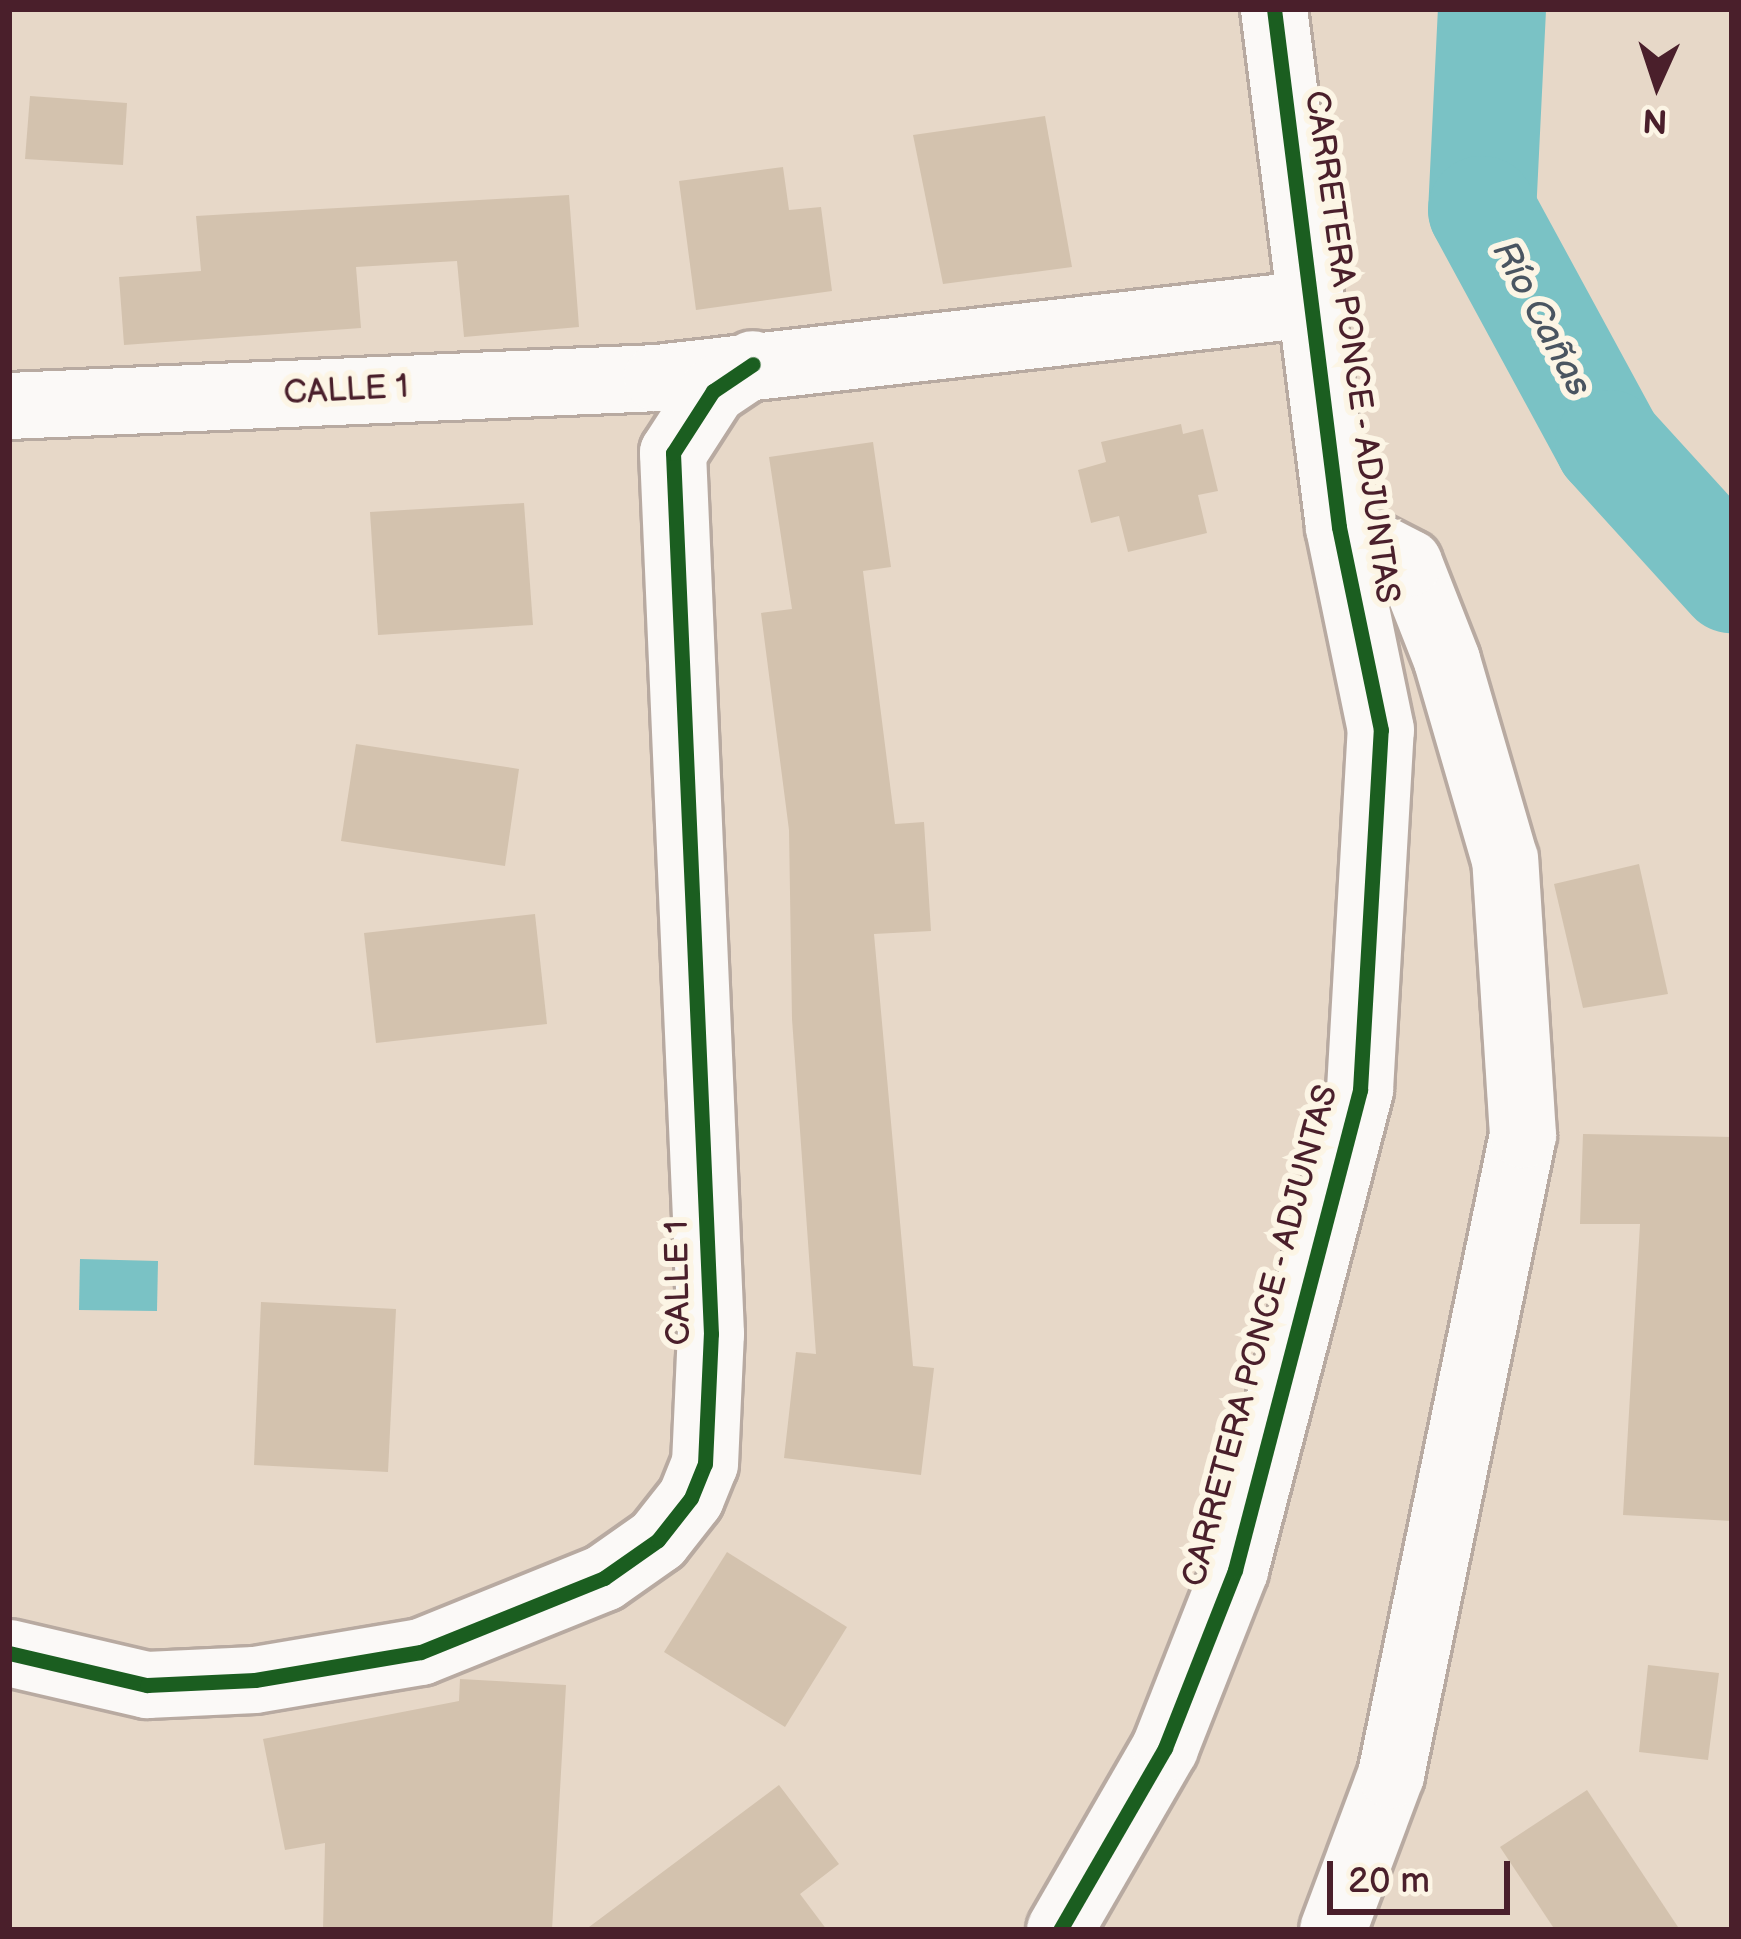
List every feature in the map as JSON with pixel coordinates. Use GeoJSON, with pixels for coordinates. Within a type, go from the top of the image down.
{"type":"FeatureCollection","features":[{"type":"Feature","properties":{"kind":"street","name":"CARRETERA PONCE - ADJUNTAS"},"geometry":{"type":"LineString","coordinates":[[1060,1930],[1165,1748],[1235,1570],[1360,1090],[1382,730],[1339,527],[1274,9]]}},
{"type":"Feature","properties":{"kind":"street","name":"CALLE 1"},"geometry":{"type":"LineString","coordinates":[[9,406],[657,378],[1311,304]]}},
{"type":"Feature","properties":{"kind":"street","name":"CALLE 1"},"geometry":{"type":"LineString","coordinates":[[9,1653],[148,1685],[255,1680],[421,1652],[604,1578],[658,1540],[691,1498],[705,1464],[711,1334],[673,453],[713,391],[753,364]]}},
{"type":"Feature","properties":{"kind":"street"},"geometry":{"type":"LineString","coordinates":[[1333,1930],[1391,1775],[1522,1136],[1505,860],[1447,660],[1408,563],[1339,527]]}},
{"type":"Feature","properties":{"kind":"water"},"geometry":{"type":"Polygon","coordinates":[[[80,1259],[158,1261],[157,1311],[79,1310],[80,1259]]]}},
{"type":"Feature","properties":{"kind":"building"},"geometry":{"type":"Polygon","coordinates":[[[30,96],[127,103],[123,165],[25,159],[30,96]]]}},
{"type":"Feature","properties":{"kind":"building"},"geometry":{"type":"Polygon","coordinates":[[[1045,116],[1072,267],[943,284],[913,135],[1045,116]]]}},
{"type":"Feature","properties":{"kind":"building"},"geometry":{"type":"Polygon","coordinates":[[[783,167],[789,210],[821,207],[832,291],[696,310],[679,181],[783,167]]]}},
{"type":"Feature","properties":{"kind":"building"},"geometry":{"type":"Polygon","coordinates":[[[569,195],[579,327],[464,337],[457,261],[356,267],[361,328],[124,345],[119,277],[201,271],[196,216],[569,195]]]}},
{"type":"Feature","properties":{"kind":"building"},"geometry":{"type":"Polygon","coordinates":[[[1181,424],[1183,434],[1203,429],[1218,491],[1198,495],[1207,533],[1128,552],[1119,516],[1091,523],[1078,470],[1106,462],[1101,442],[1181,424]]]}},
{"type":"Feature","properties":{"kind":"building"},"geometry":{"type":"Polygon","coordinates":[[[873,442],[891,567],[863,571],[895,824],[924,822],[931,931],[874,934],[913,1366],[934,1368],[921,1475],[784,1458],[796,1352],[816,1354],[792,1019],[789,830],[761,613],[792,609],[769,457],[873,442]]]}},
{"type":"Feature","properties":{"kind":"building"},"geometry":{"type":"Polygon","coordinates":[[[524,503],[533,625],[378,635],[370,512],[524,503]]]}},
{"type":"Feature","properties":{"kind":"building"},"geometry":{"type":"Polygon","coordinates":[[[356,744],[519,769],[505,866],[341,841],[356,744]]]}},
{"type":"Feature","properties":{"kind":"building"},"geometry":{"type":"Polygon","coordinates":[[[1639,864],[1668,994],[1583,1008],[1554,884],[1639,864]]]}},
{"type":"Feature","properties":{"kind":"building"},"geometry":{"type":"Polygon","coordinates":[[[535,914],[547,1024],[376,1043],[364,933],[535,914]]]}},
{"type":"Feature","properties":{"kind":"building"},"geometry":{"type":"Polygon","coordinates":[[[1583,1134],[1732,1137],[1732,1521],[1623,1515],[1640,1224],[1580,1224],[1583,1134]]]}},
{"type":"Feature","properties":{"kind":"building"},"geometry":{"type":"Polygon","coordinates":[[[261,1302],[396,1309],[388,1472],[254,1465],[261,1302]]]}},
{"type":"Feature","properties":{"kind":"building"},"geometry":{"type":"Polygon","coordinates":[[[727,1552],[847,1627],[785,1727],[664,1652],[727,1552]]]}},
{"type":"Feature","properties":{"kind":"building"},"geometry":{"type":"Polygon","coordinates":[[[1648,1665],[1719,1673],[1708,1760],[1639,1752],[1648,1665]]]}},
{"type":"Feature","properties":{"kind":"building"},"geometry":{"type":"Polygon","coordinates":[[[460,1679],[566,1685],[552,1930],[323,1930],[325,1843],[285,1850],[263,1739],[459,1701],[460,1679]]]}},
{"type":"Feature","properties":{"kind":"building"},"geometry":{"type":"Polygon","coordinates":[[[779,1785],[839,1864],[800,1894],[827,1930],[585,1930],[779,1785]]]}},
{"type":"Feature","properties":{"kind":"building"},"geometry":{"type":"Polygon","coordinates":[[[1587,1790],[1680,1930],[1555,1930],[1500,1847],[1587,1790]]]}},
{"type":"Feature","properties":{"kind":"waterway","name":"Río Cañas"},"geometry":{"type":"LineString","coordinates":[[1492,9],[1482,210],[1609,444],[1732,579]]}},
{"type":"Feature","properties":{"kind":"cycle path"},"geometry":{"type":"LineString","coordinates":[[1060,1930],[1165,1748],[1235,1570],[1360,1090],[1381,730],[1339,527],[1274,9]]}},
{"type":"Feature","properties":{"kind":"cycle path"},"geometry":{"type":"LineString","coordinates":[[9,1653],[147,1685],[255,1680],[421,1652],[604,1578],[658,1540],[691,1498],[705,1464],[711,1334],[673,453],[713,391],[753,364]]}}]}
